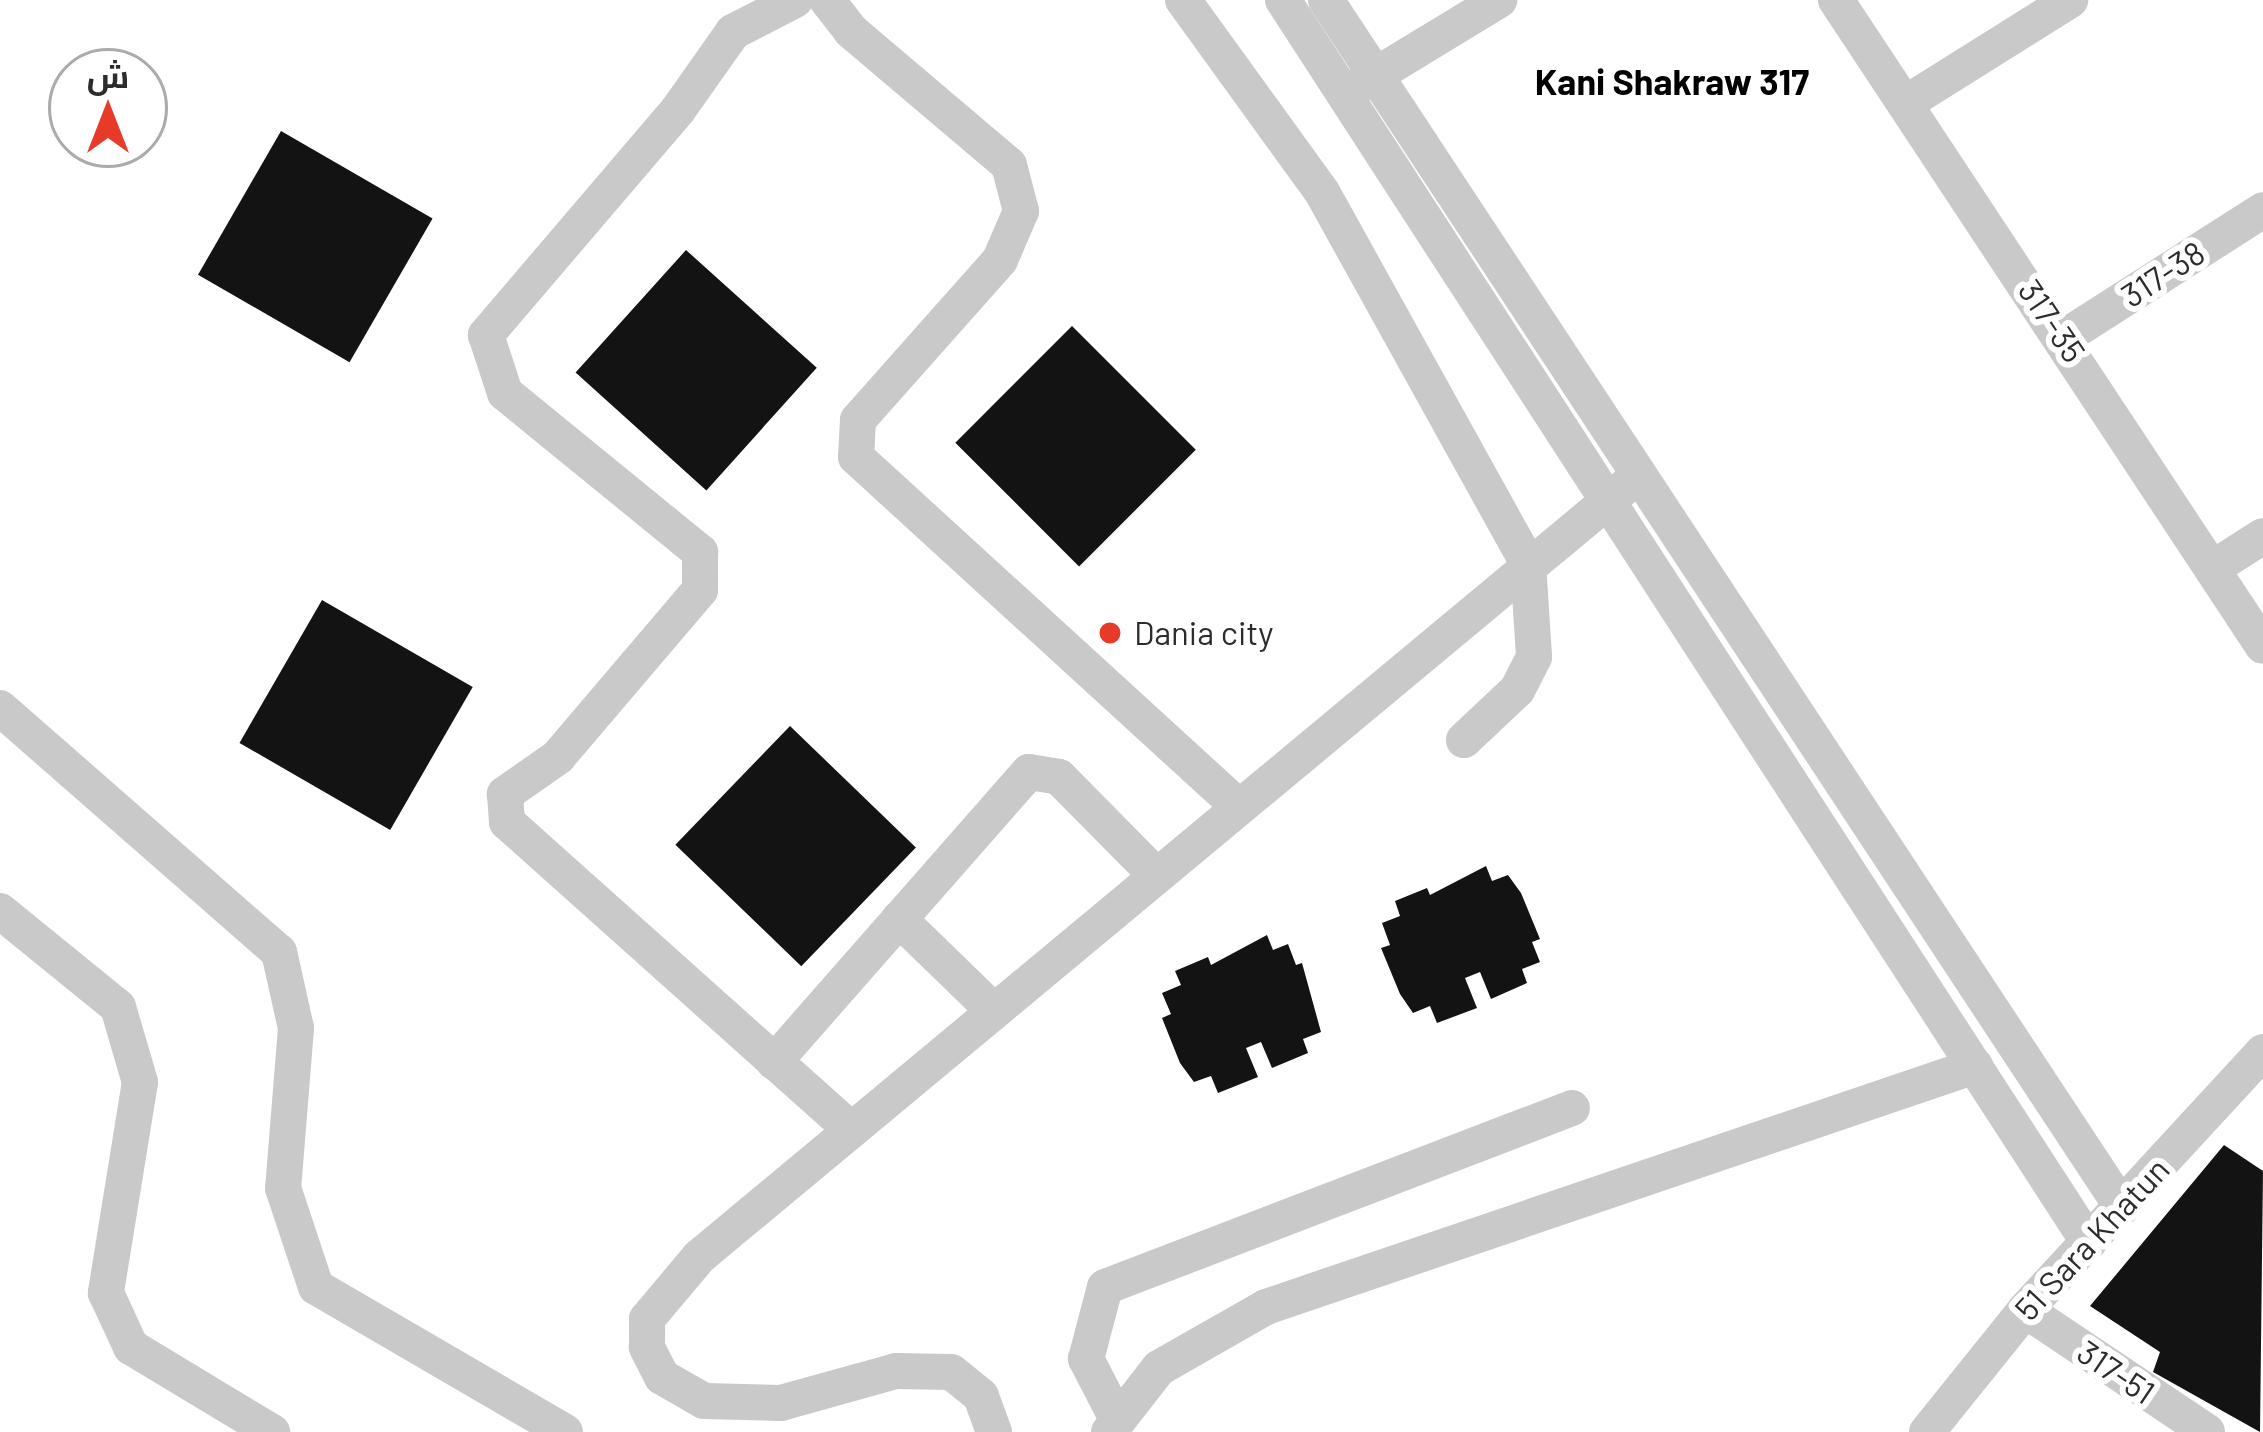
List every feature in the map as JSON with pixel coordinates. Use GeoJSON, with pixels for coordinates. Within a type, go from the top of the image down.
{"type":"FeatureCollection","features":[{"type":"Feature","properties":{"kind":"street"},"geometry":{"type":"LineString","coordinates":[[795,0],[733,32],[678,110],[486,335],[506,393],[700,552],[700,590],[557,757],[506,794],[507,822],[851,1130]]}},
{"type":"Feature","properties":{"kind":"street"},"geometry":{"type":"LineString","coordinates":[[827,0],[851,31],[1010,165],[1022,211],[1000,260],[858,420],[856,457],[1238,806]]}},
{"type":"Feature","properties":{"kind":"street"},"geometry":{"type":"LineString","coordinates":[[1183,0],[1322,192],[1528,563],[1534,657],[1517,690],[1464,740]]}},
{"type":"Feature","properties":{"kind":"street"},"geometry":{"type":"LineString","coordinates":[[1283,0],[1363,83]]}},
{"type":"Feature","properties":{"kind":"street"},"geometry":{"type":"LineString","coordinates":[[1326,0],[1363,83],[1623,488],[1975,1066],[2089,1243]]}},
{"type":"Feature","properties":{"kind":"street"},"geometry":{"type":"LineString","coordinates":[[1363,83],[1499,0]]}},
{"type":"Feature","properties":{"kind":"street","name":"317-35"},"geometry":{"type":"LineString","coordinates":[[1836,0],[2263,646]]}},
{"type":"Feature","properties":{"kind":"street"},"geometry":{"type":"LineString","coordinates":[[1906,103],[2070,0]]}},
{"type":"Feature","properties":{"kind":"street","name":"317-38"},"geometry":{"type":"LineString","coordinates":[[2063,338],[2263,210]]}},
{"type":"Feature","properties":{"kind":"street"},"geometry":{"type":"LineString","coordinates":[[994,1432],[981,1396],[950,1372],[896,1372],[808,1398],[727,1405],[674,1387],[653,1362],[647,1319],[669,1286],[851,1130],[1623,488]]}},
{"type":"Feature","properties":{"kind":"street"},"geometry":{"type":"LineString","coordinates":[[1623,488],[2122,1207]]}},
{"type":"Feature","properties":{"kind":"street"},"geometry":{"type":"LineString","coordinates":[[2213,568],[2263,536]]}},
{"type":"Feature","properties":{"kind":"street"},"geometry":{"type":"LineString","coordinates":[[0,708],[279,952],[296,1028],[284,1188],[316,1287],[565,1432]]}},
{"type":"Feature","properties":{"kind":"street"},"geometry":{"type":"LineString","coordinates":[[774,1062],[1029,772],[1058,777],[1156,875]]}},
{"type":"Feature","properties":{"kind":"street"},"geometry":{"type":"LineString","coordinates":[[0,911],[118,1007],[140,1082],[106,1293],[131,1347],[272,1432]]}},
{"type":"Feature","properties":{"kind":"street"},"geometry":{"type":"LineString","coordinates":[[899,919],[994,1011]]}},
{"type":"Feature","properties":{"kind":"street"},"geometry":{"type":"LineString","coordinates":[[1572,1108],[1105,1287],[1086,1359],[1113,1425],[1159,1368],[1266,1306],[1975,1066]]}},
{"type":"Feature","properties":{"kind":"street","name":"51 Sara Khatun"},"geometry":{"type":"LineString","coordinates":[[1927,1432],[2025,1310],[2255,1075]]}},
{"type":"Feature","properties":{"kind":"street","name":"317-51"},"geometry":{"type":"LineString","coordinates":[[2025,1310],[2162,1420],[2207,1432]]}},
{"type":"Feature","properties":{"kind":"building"},"geometry":{"type":"Polygon","coordinates":[[[281,131],[433,218],[350,362],[198,275],[281,131]]]}},
{"type":"Feature","properties":{"kind":"building"},"geometry":{"type":"Polygon","coordinates":[[[686,250],[817,368],[706,490],[576,373],[686,250]]]}},
{"type":"Feature","properties":{"kind":"building"},"geometry":{"type":"Polygon","coordinates":[[[1072,326],[1196,450],[1079,566],[955,443],[1072,326]]]}},
{"type":"Feature","properties":{"kind":"building"},"geometry":{"type":"Polygon","coordinates":[[[322,600],[473,687],[390,830],[240,743],[322,600]]]}},
{"type":"Feature","properties":{"kind":"building"},"geometry":{"type":"Polygon","coordinates":[[[790,726],[916,848],[801,966],[675,845],[790,726]]]}},
{"type":"Feature","properties":{"kind":"building"},"geometry":{"type":"Polygon","coordinates":[[[1486,866],[1492,881],[1508,875],[1521,893],[1540,939],[1532,942],[1540,962],[1522,969],[1527,983],[1491,999],[1480,972],[1465,978],[1477,1008],[1437,1023],[1430,1006],[1413,1013],[1400,994],[1381,948],[1390,945],[1382,923],[1400,916],[1395,901],[1427,888],[1430,895],[1486,866]]]}},
{"type":"Feature","properties":{"kind":"building"},"geometry":{"type":"Polygon","coordinates":[[[1267,935],[1273,950],[1288,944],[1296,965],[1302,963],[1321,1032],[1303,1039],[1308,1053],[1272,1068],[1261,1042],[1246,1048],[1258,1077],[1218,1093],[1211,1076],[1194,1082],[1180,1063],[1162,1018],[1171,1014],[1162,993],[1181,985],[1175,971],[1208,957],[1211,965],[1267,935]]]}},
{"type":"Feature","properties":{"kind":"building"},"geometry":{"type":"Polygon","coordinates":[[[2224,1145],[2263,1171],[2260,1432],[2153,1372],[2160,1352],[2090,1306],[2224,1145]]]}},
{"type":"Feature","properties":{"kind":"place","name":"Dania city"},"geometry":{"type":"Point","coordinates":[1110,633]}},
{"type":"Feature","properties":{"kind":"district","name":"Kani Shakraw 317"},"geometry":{"type":"Point","coordinates":[1672,81]}}]}
